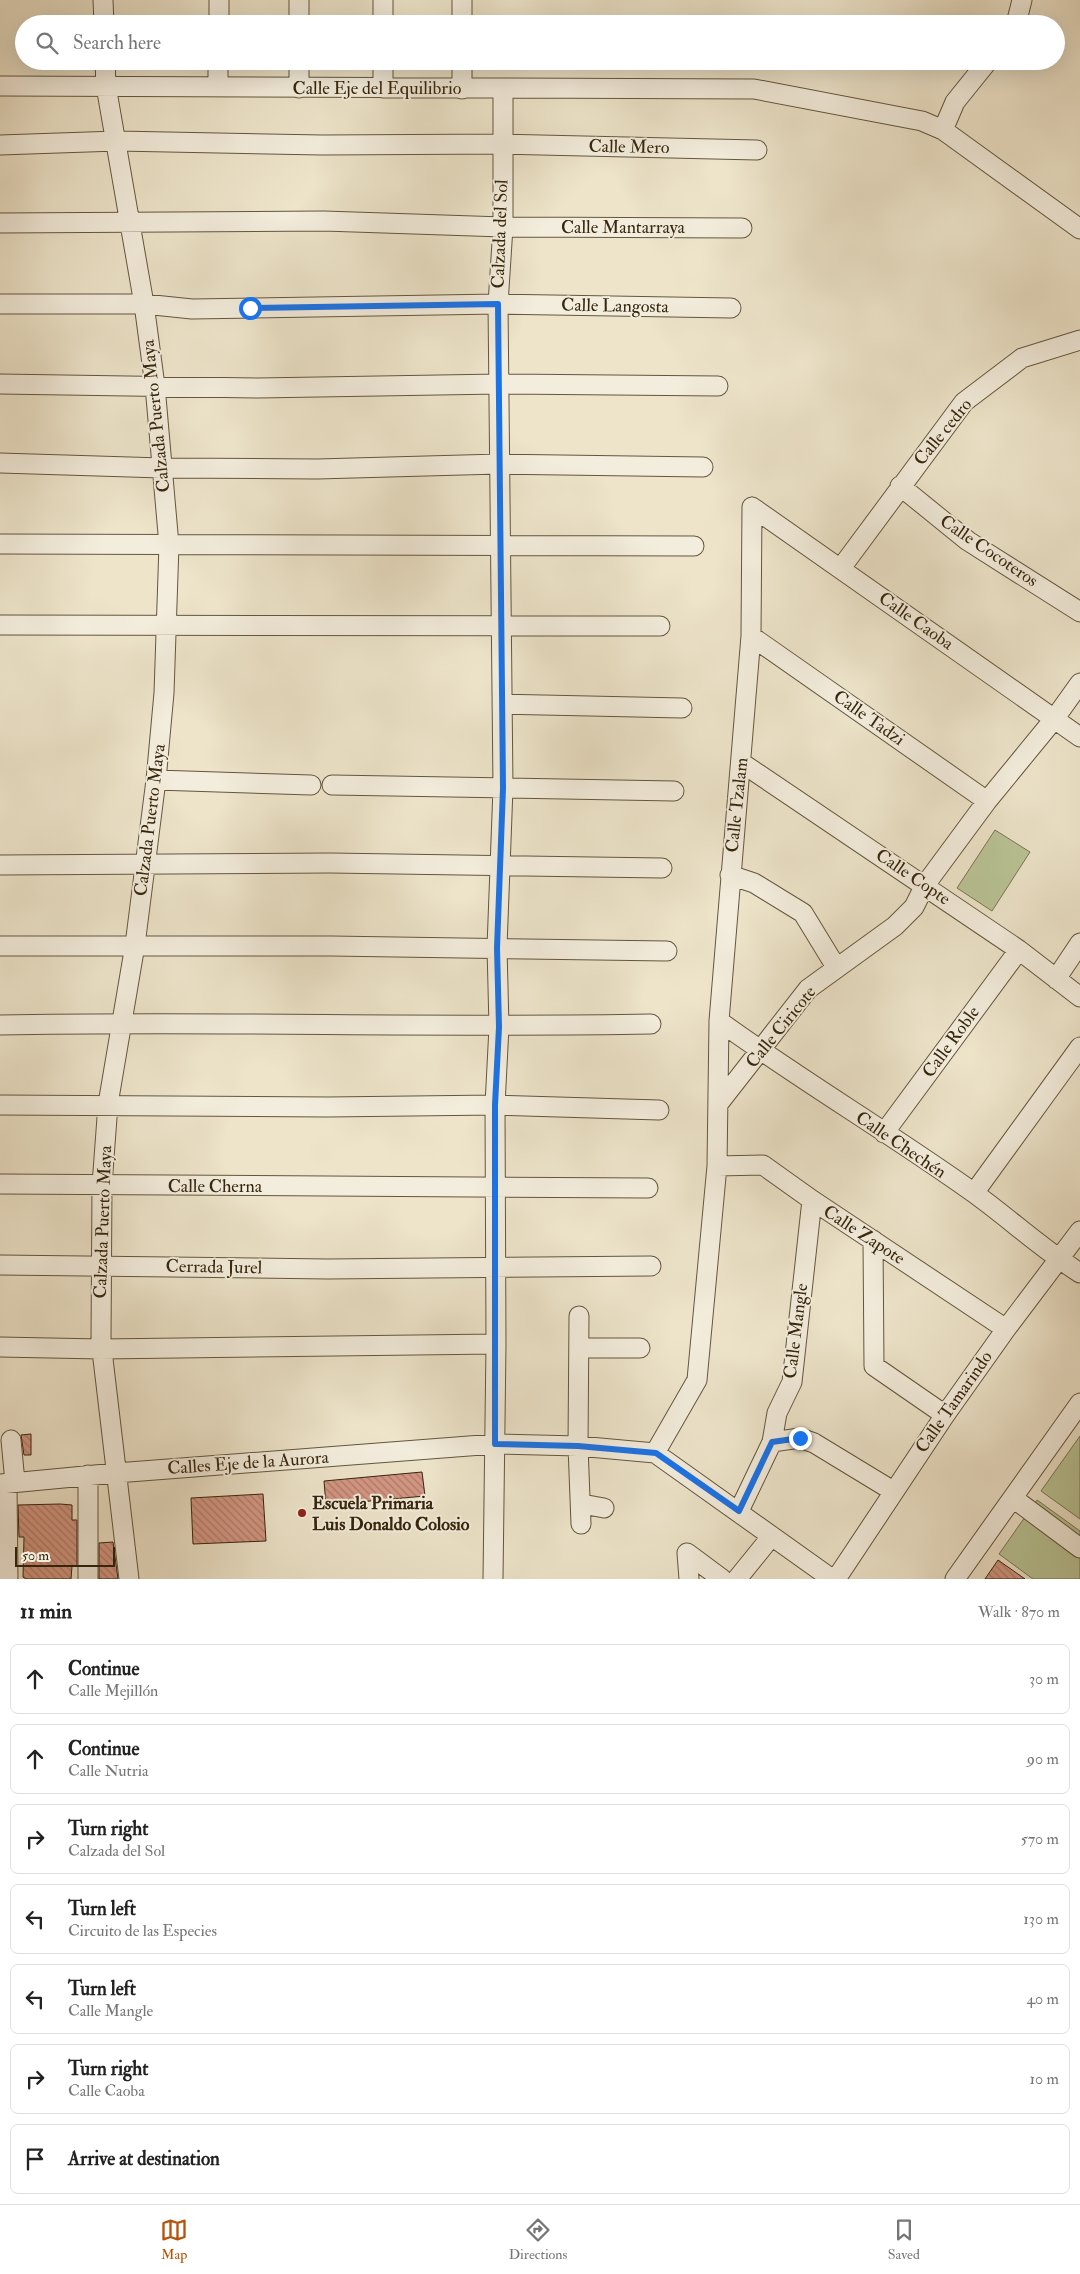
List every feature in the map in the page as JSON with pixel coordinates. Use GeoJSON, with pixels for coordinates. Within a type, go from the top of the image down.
{"type":"FeatureCollection","features":[{"type":"Feature","properties":{"kind":"street"},"geometry":{"type":"LineString","coordinates":[[103,0],[104,15]]}},
{"type":"Feature","properties":{"kind":"street"},"geometry":{"type":"LineString","coordinates":[[219,0],[219,15]]}},
{"type":"Feature","properties":{"kind":"street"},"geometry":{"type":"LineString","coordinates":[[299,0],[299,15]]}},
{"type":"Feature","properties":{"kind":"street"},"geometry":{"type":"LineString","coordinates":[[383,0],[383,15]]}},
{"type":"Feature","properties":{"kind":"street"},"geometry":{"type":"LineString","coordinates":[[462,0],[462,15]]}},
{"type":"Feature","properties":{"kind":"street"},"geometry":{"type":"LineString","coordinates":[[1018,15],[1022,0]]}},
{"type":"Feature","properties":{"kind":"street","name":"Calzada Puerto Maya"},"geometry":{"type":"LineString","coordinates":[[105,70],[106,86],[144,304],[155,386],[169,545],[164,693],[156,780],[144,862],[135,945],[108,1104],[102,1185],[101,1349],[129,1579]]}},
{"type":"Feature","properties":{"kind":"street"},"geometry":{"type":"LineString","coordinates":[[218,70],[218,87]]}},
{"type":"Feature","properties":{"kind":"street"},"geometry":{"type":"LineString","coordinates":[[299,70],[299,88]]}},
{"type":"Feature","properties":{"kind":"street"},"geometry":{"type":"LineString","coordinates":[[383,70],[383,88]]}},
{"type":"Feature","properties":{"kind":"street"},"geometry":{"type":"LineString","coordinates":[[462,70],[462,89]]}},
{"type":"Feature","properties":{"kind":"street"},"geometry":{"type":"LineString","coordinates":[[943,130],[955,102],[981,70]]}},
{"type":"Feature","properties":{"kind":"street","name":"Calle Eje del Equilibrio"},"geometry":{"type":"LineString","coordinates":[[0,86],[754,89],[922,121],[943,130],[1080,229]]}},
{"type":"Feature","properties":{"kind":"street","name":"Calzada del Sol"},"geometry":{"type":"LineString","coordinates":[[493,1579],[496,1344],[495,1105],[499,1027],[497,948],[503,788],[498,304],[503,227],[503,89]]}},
{"type":"Feature","properties":{"kind":"street","name":"Calle Mero"},"geometry":{"type":"LineString","coordinates":[[0,145],[117,141],[502,144],[757,150]]}},
{"type":"Feature","properties":{"kind":"street","name":"Calle Mantarraya"},"geometry":{"type":"LineString","coordinates":[[0,223],[324,221],[503,227],[742,228]]}},
{"type":"Feature","properties":{"kind":"street","name":"Calle Langosta"},"geometry":{"type":"LineString","coordinates":[[0,304],[144,304],[192,309],[498,304],[731,308]]}},
{"type":"Feature","properties":{"kind":"street","name":"Calle cedro"},"geometry":{"type":"LineString","coordinates":[[841,568],[964,402],[1022,358],[1080,340]]}},
{"type":"Feature","properties":{"kind":"street"},"geometry":{"type":"LineString","coordinates":[[0,384],[318,388],[499,384],[718,386]]}},
{"type":"Feature","properties":{"kind":"street"},"geometry":{"type":"LineString","coordinates":[[0,462],[162,468],[318,469],[499,464],[703,467]]}},
{"type":"Feature","properties":{"kind":"street","name":"Calle Cocoteros"},"geometry":{"type":"LineString","coordinates":[[900,486],[968,541],[1080,612]]}},
{"type":"Feature","properties":{"kind":"street","name":"Calle Caoba"},"geometry":{"type":"LineString","coordinates":[[752,507],[1080,737]]}},
{"type":"Feature","properties":{"kind":"street","name":"Calle Tzalam"},"geometry":{"type":"LineString","coordinates":[[719,1102],[719,1021],[730,875],[742,763],[751,636],[752,507]]}},
{"type":"Feature","properties":{"kind":"street"},"geometry":{"type":"LineString","coordinates":[[0,544],[500,547],[694,546]]}},
{"type":"Feature","properties":{"kind":"street"},"geometry":{"type":"LineString","coordinates":[[0,625],[166,627],[660,626]]}},
{"type":"Feature","properties":{"kind":"street","name":"Calle Tadzi"},"geometry":{"type":"LineString","coordinates":[[751,636],[987,801]]}},
{"type":"Feature","properties":{"kind":"street","name":"Calle Ciricote"},"geometry":{"type":"LineString","coordinates":[[719,1102],[808,989],[895,926],[914,907],[925,886],[987,801],[1055,718],[1080,683]]}},
{"type":"Feature","properties":{"kind":"street"},"geometry":{"type":"LineString","coordinates":[[502,704],[682,708]]}},
{"type":"Feature","properties":{"kind":"street","name":"Calle Copte"},"geometry":{"type":"LineString","coordinates":[[742,763],[1019,950],[1080,997]]}},
{"type":"Feature","properties":{"kind":"street"},"geometry":{"type":"LineString","coordinates":[[156,780],[310,786]]}},
{"type":"Feature","properties":{"kind":"street"},"geometry":{"type":"LineString","coordinates":[[332,786],[674,791]]}},
{"type":"Feature","properties":{"kind":"street"},"geometry":{"type":"LineString","coordinates":[[0,866],[125,866],[144,862],[330,862],[662,868]]}},
{"type":"Feature","properties":{"kind":"street"},"geometry":{"type":"LineString","coordinates":[[730,875],[754,883],[803,913],[836,967]]}},
{"type":"Feature","properties":{"kind":"street"},"geometry":{"type":"LineString","coordinates":[[1056,979],[1080,943]]}},
{"type":"Feature","properties":{"kind":"street"},"geometry":{"type":"LineString","coordinates":[[0,946],[331,946],[667,950]]}},
{"type":"Feature","properties":{"kind":"street","name":"Calle Roble"},"geometry":{"type":"LineString","coordinates":[[884,1134],[1019,950]]}},
{"type":"Feature","properties":{"kind":"street","name":"Calle Chechén"},"geometry":{"type":"LineString","coordinates":[[719,1021],[974,1193],[1060,1260],[1080,1273]]}},
{"type":"Feature","properties":{"kind":"street"},"geometry":{"type":"LineString","coordinates":[[0,1025],[123,1022],[499,1027],[651,1024]]}},
{"type":"Feature","properties":{"kind":"street"},"geometry":{"type":"LineString","coordinates":[[974,1193],[1080,1046]]}},
{"type":"Feature","properties":{"kind":"street"},"geometry":{"type":"LineString","coordinates":[[719,1102],[717,1166],[697,1380],[656,1453],[832,1579]]}},
{"type":"Feature","properties":{"kind":"street"},"geometry":{"type":"LineString","coordinates":[[0,1105],[108,1104],[328,1107],[495,1105],[659,1110]]}},
{"type":"Feature","properties":{"kind":"street","name":"Calle Zapote"},"geometry":{"type":"LineString","coordinates":[[717,1166],[763,1165],[812,1200],[1006,1329]]}},
{"type":"Feature","properties":{"kind":"street","name":"Calle Cherna"},"geometry":{"type":"LineString","coordinates":[[0,1184],[648,1188]]}},
{"type":"Feature","properties":{"kind":"street","name":"Calle Mangle"},"geometry":{"type":"LineString","coordinates":[[739,1511],[772,1442],[777,1413],[792,1382],[812,1200]]}},
{"type":"Feature","properties":{"kind":"street","name":"Calle Tamarindo"},"geometry":{"type":"LineString","coordinates":[[836,1579],[945,1415],[1006,1329],[1060,1260],[1080,1231]]}},
{"type":"Feature","properties":{"kind":"street"},"geometry":{"type":"LineString","coordinates":[[873,1240],[874,1366],[945,1415]]}},
{"type":"Feature","properties":{"kind":"street","name":"Cerrada Jurel"},"geometry":{"type":"LineString","coordinates":[[0,1265],[328,1269],[651,1266]]}},
{"type":"Feature","properties":{"kind":"street"},"geometry":{"type":"LineString","coordinates":[[578,1316],[580,1348],[578,1446],[582,1504],[581,1524]]}},
{"type":"Feature","properties":{"kind":"street"},"geometry":{"type":"LineString","coordinates":[[0,1347],[101,1349],[496,1344]]}},
{"type":"Feature","properties":{"kind":"street"},"geometry":{"type":"LineString","coordinates":[[580,1348],[640,1348]]}},
{"type":"Feature","properties":{"kind":"street"},"geometry":{"type":"LineString","coordinates":[[955,1579],[1080,1403]]}},
{"type":"Feature","properties":{"kind":"street"},"geometry":{"type":"LineString","coordinates":[[772,1442],[800,1438],[814,1443],[893,1491]]}},
{"type":"Feature","properties":{"kind":"street"},"geometry":{"type":"LineString","coordinates":[[8,1579],[7,1483],[11,1440]]}},
{"type":"Feature","properties":{"kind":"street","name":"Calles Eje de la Aurora"},"geometry":{"type":"LineString","coordinates":[[7,1483],[88,1475],[495,1444],[578,1446],[656,1453]]}},
{"type":"Feature","properties":{"kind":"street"},"geometry":{"type":"LineString","coordinates":[[88,1475],[88,1579]]}},
{"type":"Feature","properties":{"kind":"street"},"geometry":{"type":"LineString","coordinates":[[1013,1498],[1080,1548]]}},
{"type":"Feature","properties":{"kind":"street"},"geometry":{"type":"LineString","coordinates":[[582,1504],[604,1508]]}},
{"type":"Feature","properties":{"kind":"street"},"geometry":{"type":"LineString","coordinates":[[737,1579],[771,1537]]}},
{"type":"Feature","properties":{"kind":"street"},"geometry":{"type":"LineString","coordinates":[[688,1579],[687,1553],[722,1579]]}},
{"type":"Feature","properties":{"kind":"green space"},"geometry":{"type":"Polygon","coordinates":[[[995,830],[1030,852],[992,911],[957,888],[995,830]]]}},
{"type":"Feature","properties":{"kind":"green space"},"geometry":{"type":"Polygon","coordinates":[[[1080,1436],[1080,1519],[1041,1491],[1080,1436]]]}},
{"type":"Feature","properties":{"kind":"green space"},"geometry":{"type":"Polygon","coordinates":[[[1037,1500],[1080,1531],[1080,1579],[1033,1579],[999,1554],[1037,1500]]]}},
{"type":"Feature","properties":{"kind":"building"},"geometry":{"type":"Polygon","coordinates":[[[31,1434],[31,1455],[24,1455],[21,1435],[31,1434]]]}},
{"type":"Feature","properties":{"kind":"building"},"geometry":{"type":"Polygon","coordinates":[[[422,1472],[425,1496],[326,1505],[324,1481],[422,1472]]]}},
{"type":"Feature","properties":{"kind":"building"},"geometry":{"type":"Polygon","coordinates":[[[263,1494],[266,1541],[193,1544],[191,1498],[263,1494]]]}},
{"type":"Feature","properties":{"kind":"building"},"geometry":{"type":"Polygon","coordinates":[[[18,1505],[72,1505],[72,1520],[77,1520],[77,1566],[72,1566],[71,1579],[26,1579],[23,1577],[24,1537],[19,1537],[18,1505]]]}},
{"type":"Feature","properties":{"kind":"building"},"geometry":{"type":"Polygon","coordinates":[[[113,1542],[118,1579],[99,1579],[99,1543],[113,1542]]]}},
{"type":"Feature","properties":{"kind":"building"},"geometry":{"type":"Polygon","coordinates":[[[998,1560],[1025,1579],[985,1579],[998,1560]]]}},
{"type":"Feature","properties":{"kind":"place","name":"Escuela Primaria Luis Donaldo Colosio"},"geometry":{"type":"Point","coordinates":[302,1513]}},
{"type":"Feature","properties":{"kind":"route"},"geometry":{"type":"LineString","coordinates":[[250,308],[498,304],[503,788],[497,948],[499,1027],[495,1105],[495,1444],[578,1446],[656,1453],[739,1511],[772,1442],[800,1438]]}}]}
